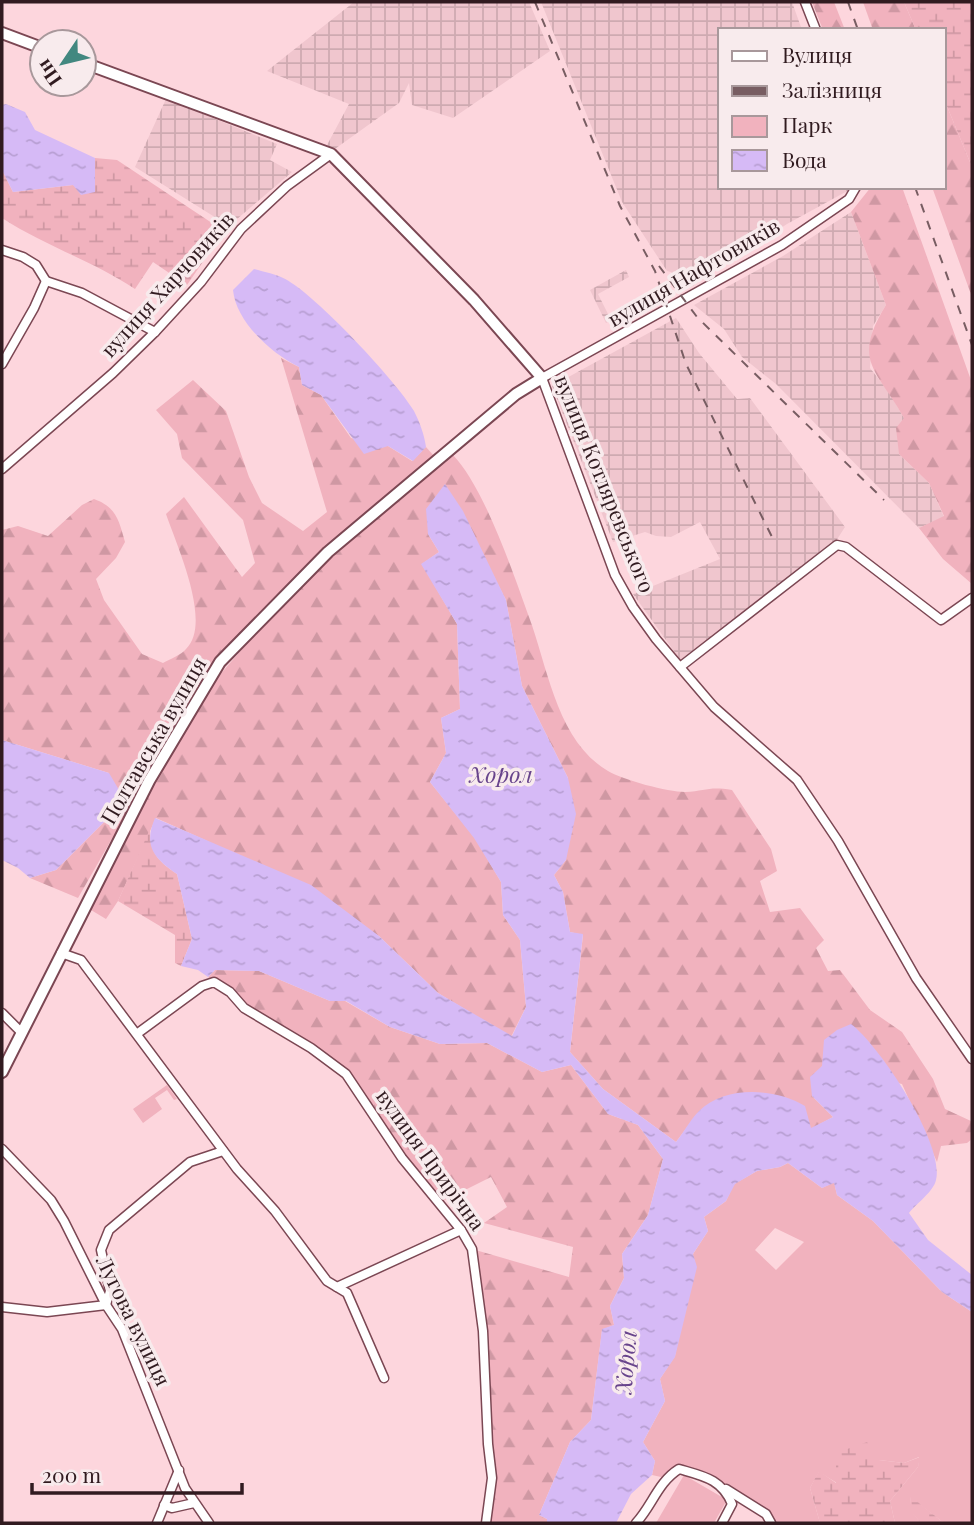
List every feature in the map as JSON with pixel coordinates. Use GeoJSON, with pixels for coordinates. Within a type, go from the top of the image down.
{"type":"FeatureCollection","features":[{"type":"Feature","properties":{"kind":"street"},"geometry":{"type":"LineString","coordinates":[[805,2],[815,28]]}},
{"type":"Feature","properties":{"kind":"street"},"geometry":{"type":"LineString","coordinates":[[2,33],[28,43]]}},
{"type":"Feature","properties":{"kind":"street","name":"вулиця Котляревського"},"geometry":{"type":"LineString","coordinates":[[98,67],[331,155],[474,300],[541,378],[615,575],[633,607],[714,707],[797,780],[838,841],[916,978],[972,1059]]}},
{"type":"Feature","properties":{"kind":"street","name":"вулиця Харчовиків"},"geometry":{"type":"LineString","coordinates":[[2,469],[113,373],[155,332],[201,282],[241,229],[287,186],[331,155]]}},
{"type":"Feature","properties":{"kind":"street","name":"вулиця Нафтовиків"},"geometry":{"type":"LineString","coordinates":[[541,378],[782,245],[849,199],[855,189]]}},
{"type":"Feature","properties":{"kind":"street"},"geometry":{"type":"LineString","coordinates":[[2,250],[36,265],[46,281],[82,293],[155,332]]}},
{"type":"Feature","properties":{"kind":"street"},"geometry":{"type":"LineString","coordinates":[[2,364],[34,309],[46,281]]}},
{"type":"Feature","properties":{"kind":"street","name":"Полтавська вулиця"},"geometry":{"type":"LineString","coordinates":[[2,1072],[149,781],[220,662],[328,552],[516,394],[541,378]]}},
{"type":"Feature","properties":{"kind":"street"},"geometry":{"type":"LineString","coordinates":[[680,667],[836,545],[846,547],[941,620],[972,598]]}},
{"type":"Feature","properties":{"kind":"street"},"geometry":{"type":"LineString","coordinates":[[61,953],[81,960],[138,1033],[223,1151],[275,1211],[327,1281],[346,1293],[384,1378]]}},
{"type":"Feature","properties":{"kind":"street","name":"вулиця Прирічна"},"geometry":{"type":"LineString","coordinates":[[138,1033],[202,986],[214,982],[230,992],[244,1008],[312,1048],[346,1074],[402,1158],[461,1230],[472,1249],[483,1331],[492,1478],[486,1523]]}},
{"type":"Feature","properties":{"kind":"street"},"geometry":{"type":"LineString","coordinates":[[2,1013],[21,1032]]}},
{"type":"Feature","properties":{"kind":"street","name":"Лугова вулиця"},"geometry":{"type":"LineString","coordinates":[[2,1149],[51,1200],[106,1305],[122,1329],[179,1470],[194,1503],[209,1523]]}},
{"type":"Feature","properties":{"kind":"street"},"geometry":{"type":"LineString","coordinates":[[2,1307],[47,1312],[106,1305],[110,1291],[101,1250],[109,1230],[190,1163],[223,1151]]}},
{"type":"Feature","properties":{"kind":"street"},"geometry":{"type":"LineString","coordinates":[[337,1287],[461,1230]]}},
{"type":"Feature","properties":{"kind":"street"},"geometry":{"type":"LineString","coordinates":[[636,1523],[646,1512],[665,1478],[679,1469],[705,1476],[766,1514],[772,1523]]}},
{"type":"Feature","properties":{"kind":"street"},"geometry":{"type":"LineString","coordinates":[[157,1523],[179,1470]]}},
{"type":"Feature","properties":{"kind":"street"},"geometry":{"type":"LineString","coordinates":[[722,1523],[732,1504],[726,1489]]}},
{"type":"Feature","properties":{"kind":"street"},"geometry":{"type":"LineString","coordinates":[[164,1505],[172,1507],[194,1503]]}},
{"type":"Feature","properties":{"kind":"shaded area"},"geometry":{"type":"Polygon","coordinates":[[[354,2],[529,2],[550,51],[453,118],[412,105],[409,83],[399,103],[332,151],[327,145],[349,104],[267,71],[354,2]]]}},
{"type":"Feature","properties":{"kind":"shaded area"},"geometry":{"type":"Polygon","coordinates":[[[541,2],[792,2],[801,28],[718,28],[718,189],[851,189],[787,224],[691,287],[682,275],[667,271],[622,202],[541,2]]]}},
{"type":"Feature","properties":{"kind":"shaded area"},"geometry":{"type":"Polygon","coordinates":[[[166,99],[277,144],[270,160],[292,172],[229,226],[135,167],[166,99]]]}},
{"type":"Feature","properties":{"kind":"shaded area"},"geometry":{"type":"Polygon","coordinates":[[[851,212],[886,305],[873,326],[870,368],[889,392],[904,418],[899,454],[929,483],[944,517],[919,528],[776,384],[742,357],[724,329],[694,305],[783,256],[851,212]]]}},
{"type":"Feature","properties":{"kind":"shaded area"},"geometry":{"type":"Polygon","coordinates":[[[626,270],[629,277],[598,294],[611,320],[606,323],[590,290],[626,270]]]}},
{"type":"Feature","properties":{"kind":"shaded area"},"geometry":{"type":"Polygon","coordinates":[[[676,318],[699,353],[737,399],[750,398],[845,527],[836,541],[681,661],[633,594],[720,559],[700,522],[671,537],[645,532],[613,542],[552,386],[676,318]]]}},
{"type":"Feature","properties":{"kind":"green space"},"geometry":{"type":"Polygon","coordinates":[[[812,2],[834,2],[844,28],[822,28],[812,2]]]}},
{"type":"Feature","properties":{"kind":"green space"},"geometry":{"type":"Polygon","coordinates":[[[863,2],[904,2],[915,28],[872,28],[863,2]]]}},
{"type":"Feature","properties":{"kind":"green space"},"geometry":{"type":"Polygon","coordinates":[[[904,2],[972,2],[972,167],[946,104],[946,28],[915,28],[904,2]]]}},
{"type":"Feature","properties":{"kind":"green space"},"geometry":{"type":"Polygon","coordinates":[[[946,104],[972,167],[972,297],[933,189],[946,189],[946,104]]]}},
{"type":"Feature","properties":{"kind":"green space"},"geometry":{"type":"Polygon","coordinates":[[[95,158],[117,160],[224,231],[187,285],[153,262],[135,289],[2,218],[2,170],[13,192],[73,185],[95,192],[95,158]]]}},
{"type":"Feature","properties":{"kind":"green space"},"geometry":{"type":"Polygon","coordinates":[[[869,189],[903,189],[972,383],[972,584],[943,559],[919,528],[944,516],[929,483],[899,454],[896,428],[904,418],[877,376],[869,353],[870,340],[886,305],[851,212],[869,189]]]}},
{"type":"Feature","properties":{"kind":"green space"},"geometry":{"type":"Polygon","coordinates":[[[281,358],[299,367],[302,385],[321,395],[351,438],[388,446],[412,461],[426,447],[434,456],[320,553],[216,657],[78,898],[30,878],[56,870],[104,822],[109,773],[2,740],[2,530],[18,526],[48,536],[82,505],[94,499],[107,506],[118,521],[125,542],[116,558],[96,579],[104,600],[142,654],[163,663],[178,655],[186,649],[193,637],[196,621],[190,583],[166,514],[184,497],[242,577],[255,563],[243,520],[182,458],[177,434],[156,410],[193,380],[226,411],[249,477],[262,503],[303,531],[327,512],[281,358]]]}},
{"type":"Feature","properties":{"kind":"green space"},"geometry":{"type":"Polygon","coordinates":[[[452,454],[464,468],[486,508],[515,577],[556,702],[577,741],[591,758],[608,771],[634,782],[685,792],[732,790],[771,849],[777,871],[760,881],[770,912],[800,908],[824,940],[816,948],[828,971],[840,970],[870,1010],[902,1032],[933,1079],[945,1109],[971,1121],[972,1139],[967,1143],[941,1146],[937,1162],[902,1084],[822,1066],[812,1096],[833,1117],[811,1129],[700,1110],[676,1142],[603,1089],[570,1052],[583,935],[570,932],[563,892],[554,875],[566,860],[568,778],[522,686],[506,600],[486,561],[428,534],[439,552],[422,564],[457,624],[460,709],[441,718],[446,753],[430,782],[475,838],[501,882],[503,915],[520,940],[526,1007],[511,1037],[438,993],[379,936],[205,840],[156,818],[118,901],[106,919],[91,910],[161,769],[210,686],[293,591],[452,454]]]}},
{"type":"Feature","properties":{"kind":"green space"},"geometry":{"type":"Polygon","coordinates":[[[150,829],[151,844],[156,856],[177,874],[192,939],[181,966],[175,963],[175,935],[118,901],[150,829]]]}},
{"type":"Feature","properties":{"kind":"green space"},"geometry":{"type":"Polygon","coordinates":[[[215,970],[259,971],[330,1001],[345,1001],[390,1027],[440,1044],[487,1043],[542,1072],[571,1065],[608,1114],[638,1125],[663,1159],[648,1215],[622,1254],[624,1278],[610,1306],[614,1325],[602,1330],[591,1420],[570,1442],[539,1515],[547,1519],[547,1523],[487,1523],[490,1420],[485,1352],[472,1249],[569,1277],[573,1247],[484,1223],[507,1207],[491,1177],[439,1203],[346,1074],[244,1008],[208,977],[215,970]]]}},
{"type":"Feature","properties":{"kind":"green space"},"geometry":{"type":"Polygon","coordinates":[[[167,1085],[177,1099],[174,1100],[167,1090],[155,1098],[162,1109],[143,1123],[133,1109],[167,1085]]]}},
{"type":"Feature","properties":{"kind":"green space"},"geometry":{"type":"Polygon","coordinates":[[[788,1163],[822,1188],[834,1182],[837,1195],[873,1221],[942,1292],[972,1312],[972,1523],[944,1523],[910,1497],[912,1512],[921,1523],[895,1523],[890,1501],[918,1467],[919,1457],[904,1463],[879,1460],[837,1483],[819,1472],[810,1488],[820,1523],[772,1523],[754,1504],[743,1497],[679,1469],[660,1487],[661,1477],[652,1475],[655,1461],[643,1442],[665,1401],[660,1379],[675,1356],[693,1254],[708,1231],[704,1217],[726,1201],[734,1184],[757,1171],[788,1163]],[[775,1228],[755,1250],[776,1270],[804,1242],[775,1228]]]}},
{"type":"Feature","properties":{"kind":"green space"},"geometry":{"type":"Polygon","coordinates":[[[867,1442],[879,1460],[904,1463],[920,1457],[918,1467],[890,1501],[895,1523],[820,1523],[810,1488],[819,1471],[836,1483],[836,1453],[867,1442]]]}},
{"type":"Feature","properties":{"kind":"green space"},"geometry":{"type":"Polygon","coordinates":[[[684,1475],[727,1500],[714,1523],[656,1523],[684,1475]]]}},
{"type":"Feature","properties":{"kind":"green space"},"geometry":{"type":"Polygon","coordinates":[[[910,1496],[944,1523],[921,1523],[911,1512],[910,1496]]]}},
{"type":"Feature","properties":{"kind":"water"},"geometry":{"type":"Polygon","coordinates":[[[6,104],[25,112],[35,130],[95,158],[95,192],[81,195],[73,185],[13,192],[2,170],[2,105],[6,104]]]}},
{"type":"Feature","properties":{"kind":"water"},"geometry":{"type":"Polygon","coordinates":[[[254,269],[282,277],[298,288],[335,320],[391,380],[414,411],[423,433],[426,447],[413,461],[388,446],[364,454],[321,395],[302,385],[299,367],[257,336],[241,314],[233,290],[254,269]]]}},
{"type":"Feature","properties":{"kind":"water","name":"Хорол"},"geometry":{"type":"Polygon","coordinates":[[[445,484],[463,511],[506,600],[522,686],[568,778],[576,814],[566,860],[554,875],[563,892],[570,932],[583,934],[570,1052],[603,1089],[676,1142],[699,1111],[722,1097],[736,1093],[766,1093],[793,1100],[805,1106],[811,1128],[833,1117],[812,1096],[810,1077],[822,1066],[824,1040],[851,1024],[893,1074],[908,1097],[931,1144],[936,1164],[935,1184],[909,1213],[928,1240],[972,1275],[972,1312],[942,1292],[873,1221],[837,1195],[834,1183],[822,1188],[788,1163],[757,1171],[735,1184],[726,1201],[704,1217],[708,1231],[693,1254],[697,1267],[675,1357],[660,1379],[665,1401],[643,1442],[655,1461],[652,1475],[631,1494],[616,1523],[547,1523],[547,1519],[539,1515],[570,1442],[591,1420],[602,1329],[614,1325],[610,1306],[624,1278],[622,1254],[648,1215],[663,1159],[638,1125],[608,1114],[571,1065],[542,1072],[487,1043],[440,1044],[390,1027],[346,1001],[330,1001],[259,971],[215,970],[208,977],[198,970],[181,966],[192,939],[177,874],[157,857],[151,844],[150,836],[155,818],[311,885],[379,936],[438,993],[512,1036],[526,1007],[520,940],[503,915],[501,882],[474,838],[430,782],[446,753],[441,718],[460,709],[457,624],[421,564],[439,552],[428,534],[426,509],[445,484]]]}},
{"type":"Feature","properties":{"kind":"water"},"geometry":{"type":"Polygon","coordinates":[[[2,740],[109,773],[119,790],[104,822],[56,870],[30,878],[2,860],[2,740]]]}},
{"type":"Feature","properties":{"kind":"railway"},"geometry":{"type":"LineString","coordinates":[[535,2],[620,206],[655,271],[686,364],[774,541]]}},
{"type":"Feature","properties":{"kind":"railway"},"geometry":{"type":"LineString","coordinates":[[848,2],[857,28]]}},
{"type":"Feature","properties":{"kind":"railway"},"geometry":{"type":"LineString","coordinates":[[916,189],[972,345]]}},
{"type":"Feature","properties":{"kind":"railway"},"geometry":{"type":"LineString","coordinates":[[659,266],[697,317],[884,500]]}}]}
